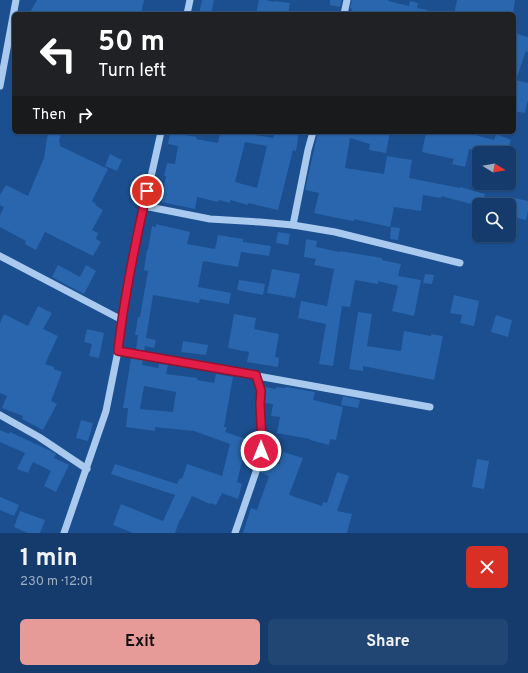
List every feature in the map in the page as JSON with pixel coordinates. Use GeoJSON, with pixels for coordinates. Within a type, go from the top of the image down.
{"type":"FeatureCollection","features":[{"type":"Feature","properties":{"kind":"street"},"geometry":{"type":"LineString","coordinates":[[14,12],[16,0]]}},
{"type":"Feature","properties":{"kind":"street"},"geometry":{"type":"LineString","coordinates":[[187,12],[190,0]]}},
{"type":"Feature","properties":{"kind":"street"},"geometry":{"type":"LineString","coordinates":[[344,12],[347,0]]}},
{"type":"Feature","properties":{"kind":"street"},"geometry":{"type":"LineString","coordinates":[[0,86],[12,22]]}},
{"type":"Feature","properties":{"kind":"street"},"geometry":{"type":"LineString","coordinates":[[64,533],[106,411],[118,351],[130,271],[161,134]]}},
{"type":"Feature","properties":{"kind":"street"},"geometry":{"type":"LineString","coordinates":[[293,225],[312,134]]}},
{"type":"Feature","properties":{"kind":"street"},"geometry":{"type":"LineString","coordinates":[[144,206],[210,218],[293,225],[335,232],[460,263]]}},
{"type":"Feature","properties":{"kind":"street"},"geometry":{"type":"LineString","coordinates":[[0,256],[122,320]]}},
{"type":"Feature","properties":{"kind":"street"},"geometry":{"type":"LineString","coordinates":[[118,351],[430,407]]}},
{"type":"Feature","properties":{"kind":"street"},"geometry":{"type":"LineString","coordinates":[[235,533],[260,460],[262,441],[260,404],[261,391],[256,375]]}},
{"type":"Feature","properties":{"kind":"street"},"geometry":{"type":"LineString","coordinates":[[0,415],[39,437],[87,469]]}},
{"type":"Feature","properties":{"kind":"building"},"geometry":{"type":"Polygon","coordinates":[[[37,0],[144,0],[141,12],[30,12],[37,0]]]}},
{"type":"Feature","properties":{"kind":"building"},"geometry":{"type":"Polygon","coordinates":[[[202,0],[214,0],[211,12],[199,12],[202,0]]]}},
{"type":"Feature","properties":{"kind":"building"},"geometry":{"type":"Polygon","coordinates":[[[259,0],[290,3],[288,12],[256,12],[259,0]]]}},
{"type":"Feature","properties":{"kind":"building"},"geometry":{"type":"Polygon","coordinates":[[[330,0],[342,0],[340,7],[330,5],[330,0]]]}},
{"type":"Feature","properties":{"kind":"building"},"geometry":{"type":"Polygon","coordinates":[[[352,0],[388,0],[409,6],[410,1],[418,3],[417,8],[428,10],[428,12],[351,12],[352,9],[350,8],[352,0]]]}},
{"type":"Feature","properties":{"kind":"building"},"geometry":{"type":"Polygon","coordinates":[[[457,0],[515,0],[513,12],[454,12],[457,0]]]}},
{"type":"Feature","properties":{"kind":"building"},"geometry":{"type":"Polygon","coordinates":[[[516,34],[528,37],[528,52],[526,51],[516,80],[516,34]]]}},
{"type":"Feature","properties":{"kind":"building"},"geometry":{"type":"Polygon","coordinates":[[[516,80],[528,83],[528,100],[525,113],[516,111],[516,80]]]}},
{"type":"Feature","properties":{"kind":"building"},"geometry":{"type":"Polygon","coordinates":[[[48,134],[61,134],[60,146],[108,169],[92,201],[103,210],[92,230],[98,233],[96,239],[101,242],[93,256],[45,232],[36,250],[25,244],[26,241],[0,227],[0,215],[4,207],[0,205],[0,195],[6,185],[28,196],[44,158],[48,134]]]}},
{"type":"Feature","properties":{"kind":"building"},"geometry":{"type":"Polygon","coordinates":[[[170,134],[181,134],[197,137],[196,139],[218,143],[220,134],[250,134],[273,138],[274,134],[299,134],[296,151],[293,150],[278,210],[248,203],[248,205],[230,200],[230,203],[219,200],[218,202],[197,197],[195,209],[161,202],[167,163],[175,164],[178,146],[168,144],[170,134]],[[245,142],[235,182],[257,188],[267,146],[245,142]]]}},
{"type":"Feature","properties":{"kind":"building"},"geometry":{"type":"Polygon","coordinates":[[[318,134],[390,134],[386,153],[369,150],[370,144],[350,138],[345,168],[384,174],[387,156],[412,160],[409,178],[460,187],[485,194],[484,198],[472,198],[472,204],[441,196],[441,198],[423,195],[421,211],[394,207],[390,227],[354,219],[354,221],[314,213],[319,193],[305,190],[318,134]]]}},
{"type":"Feature","properties":{"kind":"building"},"geometry":{"type":"Polygon","coordinates":[[[426,134],[472,134],[494,140],[496,134],[511,140],[509,146],[472,146],[472,150],[469,149],[465,167],[452,164],[454,159],[422,152],[426,134]]]}},
{"type":"Feature","properties":{"kind":"building"},"geometry":{"type":"Polygon","coordinates":[[[110,154],[122,160],[117,171],[105,166],[110,154]]]}},
{"type":"Feature","properties":{"kind":"building"},"geometry":{"type":"Polygon","coordinates":[[[516,198],[528,201],[526,220],[516,218],[516,198]]]}},
{"type":"Feature","properties":{"kind":"building"},"geometry":{"type":"Polygon","coordinates":[[[156,224],[190,232],[187,244],[215,249],[218,235],[243,239],[243,242],[271,246],[269,256],[241,252],[238,267],[203,261],[198,287],[231,293],[229,304],[200,299],[199,303],[153,295],[146,338],[156,340],[154,348],[145,346],[144,351],[136,349],[138,335],[135,335],[138,317],[140,317],[148,271],[144,270],[147,250],[152,226],[156,227],[156,224]]]}},
{"type":"Feature","properties":{"kind":"building"},"geometry":{"type":"Polygon","coordinates":[[[391,227],[400,228],[398,240],[390,239],[391,227]]]}},
{"type":"Feature","properties":{"kind":"building"},"geometry":{"type":"Polygon","coordinates":[[[278,232],[290,234],[288,245],[276,243],[278,232]]]}},
{"type":"Feature","properties":{"kind":"building"},"geometry":{"type":"Polygon","coordinates":[[[306,239],[317,241],[316,247],[382,258],[382,260],[401,264],[398,276],[421,280],[414,316],[392,311],[398,286],[378,281],[378,284],[355,280],[350,307],[342,306],[333,366],[319,364],[326,324],[298,318],[301,301],[327,306],[334,269],[314,265],[316,259],[304,257],[306,239]]]}},
{"type":"Feature","properties":{"kind":"building"},"geometry":{"type":"Polygon","coordinates":[[[58,265],[80,277],[86,265],[96,271],[84,294],[52,277],[58,265]]]}},
{"type":"Feature","properties":{"kind":"building"},"geometry":{"type":"Polygon","coordinates":[[[272,269],[300,274],[295,298],[267,293],[272,269]]]}},
{"type":"Feature","properties":{"kind":"building"},"geometry":{"type":"Polygon","coordinates":[[[425,274],[434,275],[432,284],[423,283],[425,274]]]}},
{"type":"Feature","properties":{"kind":"building"},"geometry":{"type":"Polygon","coordinates":[[[239,280],[265,284],[263,295],[237,290],[239,280]]]}},
{"type":"Feature","properties":{"kind":"building"},"geometry":{"type":"Polygon","coordinates":[[[454,295],[479,301],[474,326],[460,323],[462,315],[450,313],[454,295]]]}},
{"type":"Feature","properties":{"kind":"building"},"geometry":{"type":"Polygon","coordinates":[[[38,306],[52,313],[43,329],[58,336],[45,364],[62,372],[51,401],[57,404],[43,430],[22,419],[23,416],[2,408],[7,396],[0,393],[0,323],[4,314],[28,326],[38,306]]]}},
{"type":"Feature","properties":{"kind":"building"},"geometry":{"type":"Polygon","coordinates":[[[358,312],[372,314],[367,346],[401,351],[404,331],[431,336],[431,334],[443,336],[434,380],[363,366],[363,371],[349,369],[358,312]]]}},
{"type":"Feature","properties":{"kind":"building"},"geometry":{"type":"Polygon","coordinates":[[[234,314],[256,318],[254,329],[279,334],[275,357],[279,358],[278,367],[247,362],[249,352],[228,348],[234,314]]]}},
{"type":"Feature","properties":{"kind":"building"},"geometry":{"type":"Polygon","coordinates":[[[496,315],[512,320],[508,337],[491,332],[496,315]]]}},
{"type":"Feature","properties":{"kind":"building"},"geometry":{"type":"Polygon","coordinates":[[[87,329],[104,333],[99,358],[89,356],[92,344],[84,342],[87,329]]]}},
{"type":"Feature","properties":{"kind":"building"},"geometry":{"type":"Polygon","coordinates":[[[183,341],[208,345],[206,355],[181,352],[183,341]]]}},
{"type":"Feature","properties":{"kind":"building"},"geometry":{"type":"Polygon","coordinates":[[[131,358],[143,360],[142,365],[158,368],[159,364],[168,365],[166,374],[197,378],[197,380],[214,383],[216,374],[233,377],[224,427],[227,427],[225,432],[252,441],[250,449],[245,448],[237,482],[242,484],[238,499],[222,493],[216,505],[192,496],[180,519],[175,533],[133,533],[113,525],[121,504],[163,521],[175,495],[111,474],[115,464],[177,484],[180,478],[182,479],[187,464],[222,476],[230,444],[194,431],[155,427],[155,431],[126,427],[128,408],[123,408],[131,358]],[[144,386],[140,409],[173,412],[176,392],[144,386]]]}},
{"type":"Feature","properties":{"kind":"building"},"geometry":{"type":"Polygon","coordinates":[[[265,387],[276,389],[276,387],[286,387],[315,392],[313,400],[343,407],[336,440],[330,439],[329,445],[310,439],[277,433],[280,417],[271,416],[273,404],[265,403],[265,387]]]}},
{"type":"Feature","properties":{"kind":"building"},"geometry":{"type":"Polygon","coordinates":[[[343,396],[360,400],[358,408],[341,405],[343,396]]]}},
{"type":"Feature","properties":{"kind":"building"},"geometry":{"type":"Polygon","coordinates":[[[81,420],[93,423],[88,441],[76,438],[81,420]]]}},
{"type":"Feature","properties":{"kind":"building"},"geometry":{"type":"Polygon","coordinates":[[[0,430],[9,434],[10,432],[51,451],[56,454],[54,458],[69,465],[56,492],[44,486],[51,471],[33,462],[28,473],[17,469],[25,453],[0,442],[0,430]]]}},
{"type":"Feature","properties":{"kind":"building"},"geometry":{"type":"Polygon","coordinates":[[[283,452],[303,458],[289,495],[322,506],[323,502],[327,503],[337,472],[349,476],[337,511],[352,514],[347,533],[243,533],[251,508],[257,510],[269,476],[261,473],[265,460],[279,464],[283,452]]]}},
{"type":"Feature","properties":{"kind":"building"},"geometry":{"type":"Polygon","coordinates":[[[477,459],[489,461],[484,489],[472,487],[477,459]]]}},
{"type":"Feature","properties":{"kind":"building"},"geometry":{"type":"Polygon","coordinates":[[[0,497],[19,505],[14,516],[0,510],[0,497]]]}},
{"type":"Feature","properties":{"kind":"building"},"geometry":{"type":"Polygon","coordinates":[[[20,511],[45,520],[40,533],[28,533],[14,527],[20,511]]]}},
{"type":"Feature","properties":{"kind":"route"},"geometry":{"type":"LineString","coordinates":[[147,191],[130,271],[118,351],[256,375],[261,391],[261,451]]}}]}
